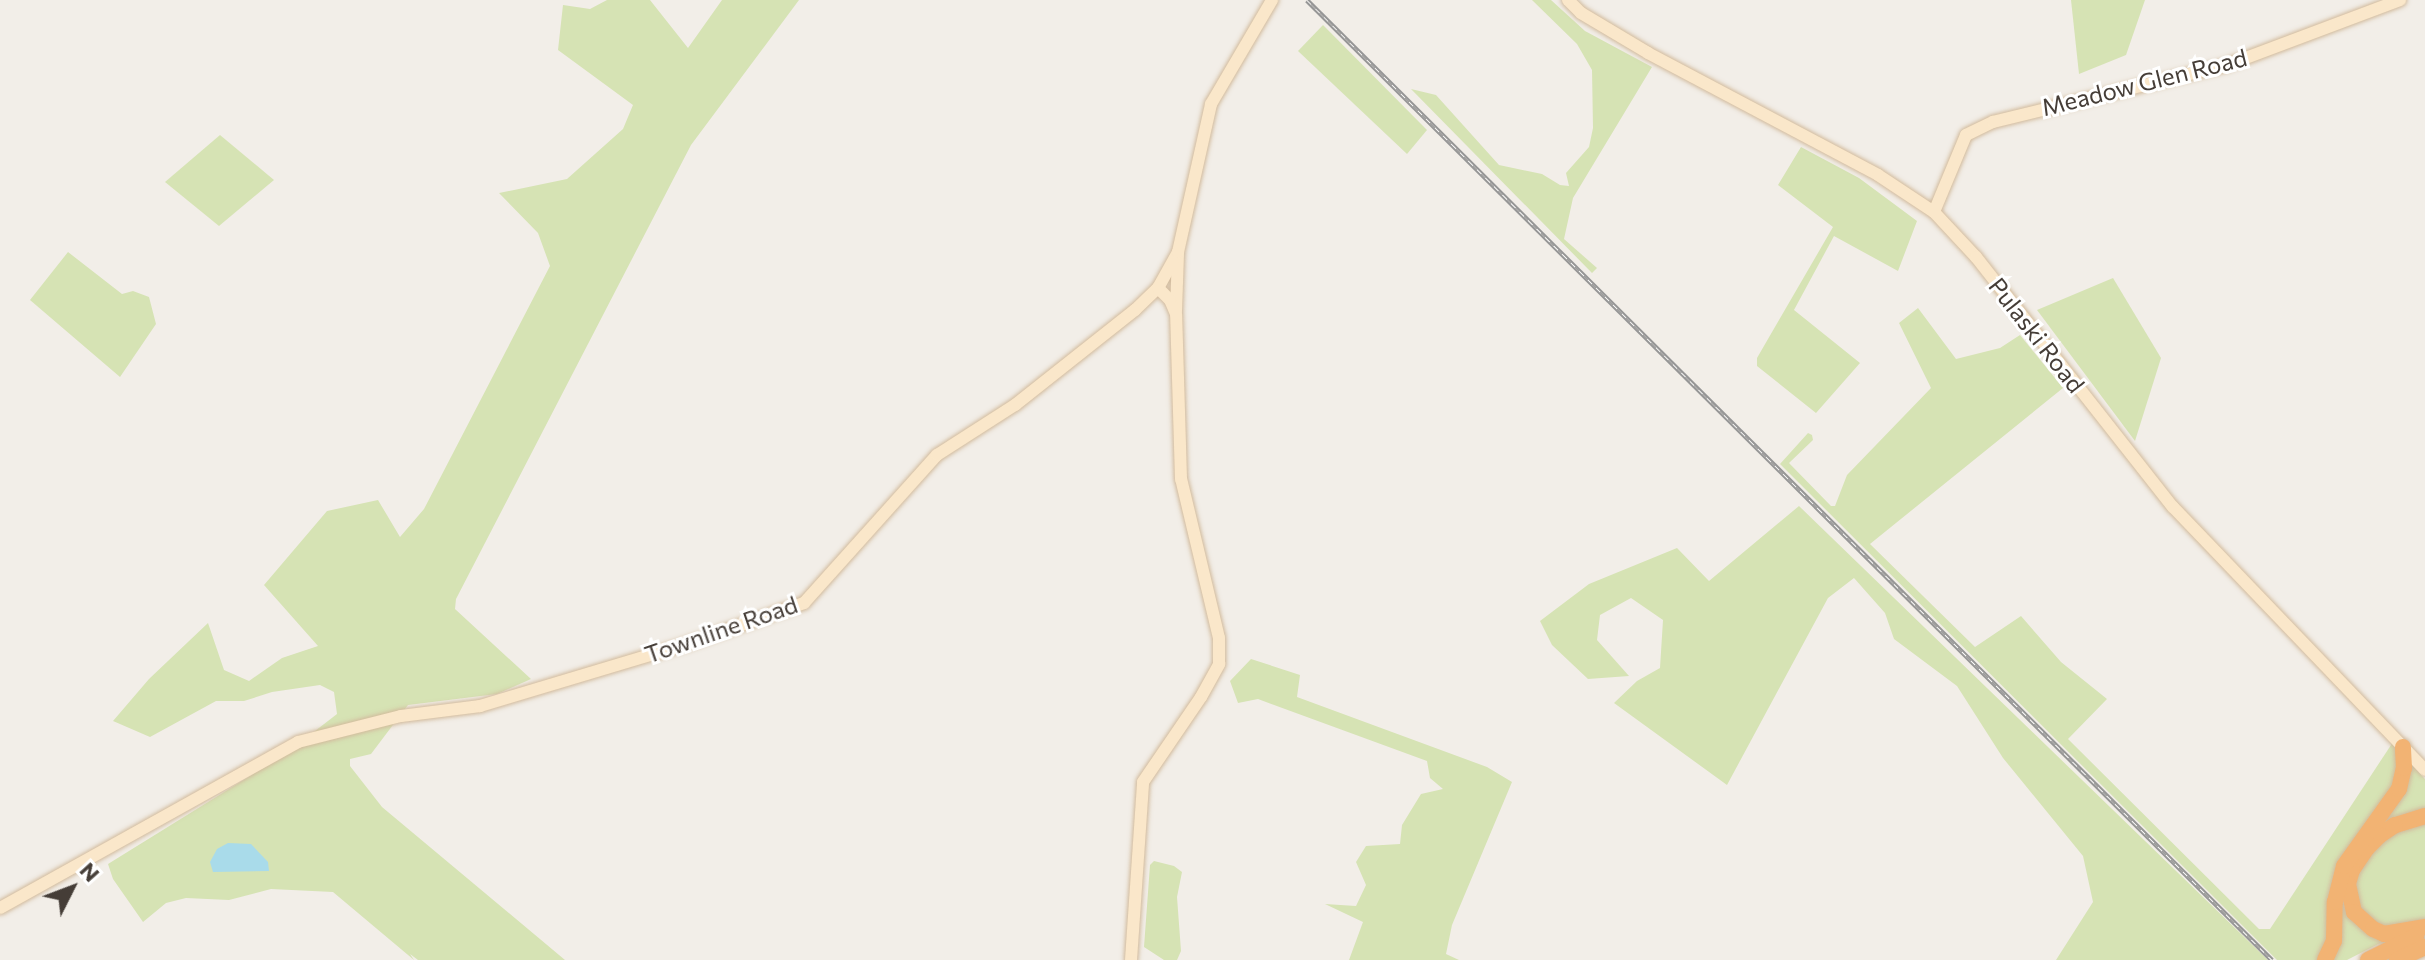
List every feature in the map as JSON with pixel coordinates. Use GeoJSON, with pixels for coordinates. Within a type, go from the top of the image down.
{"type":"FeatureCollection","features":[{"type":"Feature","properties":{"kind":"highway"},"geometry":{"type":"LineString","coordinates":[[2325,960],[2334,941],[2335,902],[2344,866],[2399,789],[2404,768],[2403,747]]}},
{"type":"Feature","properties":{"kind":"highway"},"geometry":{"type":"LineString","coordinates":[[2425,816],[2395,825],[2380,835],[2359,859],[2348,884],[2354,912],[2373,929],[2384,934],[2425,930]]}},
{"type":"Feature","properties":{"kind":"highway"},"geometry":{"type":"LineString","coordinates":[[2368,960],[2425,930]]}},
{"type":"Feature","properties":{"kind":"highway"},"geometry":{"type":"LineString","coordinates":[[2397,960],[2425,947]]}},
{"type":"Feature","properties":{"kind":"main road","name":"Townline Road"},"geometry":{"type":"LineString","coordinates":[[0,908],[298,742],[401,716],[480,706],[687,644],[804,603],[937,455],[1015,405],[1095,344],[1158,288],[1178,252],[1211,104],[1272,0]]}},
{"type":"Feature","properties":{"kind":"main road","name":"Pulaski Road"},"geometry":{"type":"LineString","coordinates":[[1568,0],[1581,13],[1651,55],[1878,175],[1934,212],[1976,257],[2173,507],[2425,770]]}},
{"type":"Feature","properties":{"kind":"main road","name":"Meadow Glen Road"},"geometry":{"type":"LineString","coordinates":[[1934,212],[1966,135],[1993,122],[2227,65],[2400,0]]}},
{"type":"Feature","properties":{"kind":"main road"},"geometry":{"type":"LineString","coordinates":[[1131,960],[1143,782],[1201,697],[1219,664],[1219,638],[1181,479],[1176,314],[1178,252]]}},
{"type":"Feature","properties":{"kind":"main road"},"geometry":{"type":"LineString","coordinates":[[1158,288],[1170,300],[1176,314]]}},
{"type":"Feature","properties":{"kind":"green space"},"geometry":{"type":"Polygon","coordinates":[[[607,0],[650,0],[688,48],[722,0],[799,0],[691,145],[456,599],[455,609],[531,679],[497,694],[408,705],[371,754],[350,759],[350,766],[382,807],[565,960],[418,960],[410,954],[414,960],[333,892],[271,889],[229,900],[186,898],[166,903],[143,922],[113,879],[108,864],[284,755],[337,714],[334,692],[320,685],[272,692],[244,701],[216,701],[150,737],[113,721],[149,679],[208,623],[224,670],[249,681],[282,658],[318,646],[264,585],[327,511],[378,500],[400,537],[424,509],[550,266],[538,233],[499,193],[567,179],[623,129],[633,105],[558,50],[563,5],[590,9],[607,0]]]}},
{"type":"Feature","properties":{"kind":"green space"},"geometry":{"type":"Polygon","coordinates":[[[1532,0],[1551,0],[1585,31],[1652,67],[1573,198],[1564,239],[1597,268],[1592,273],[1411,89],[1436,95],[1499,165],[1542,174],[1560,185],[1569,186],[1566,173],[1589,147],[1593,128],[1592,70],[1577,44],[1532,0]]]}},
{"type":"Feature","properties":{"kind":"green space"},"geometry":{"type":"Polygon","coordinates":[[[2071,0],[2145,0],[2126,55],[2079,74],[2071,0]]]}},
{"type":"Feature","properties":{"kind":"green space"},"geometry":{"type":"Polygon","coordinates":[[[1323,25],[1427,130],[1407,154],[1298,51],[1323,25]]]}},
{"type":"Feature","properties":{"kind":"green space"},"geometry":{"type":"Polygon","coordinates":[[[220,135],[274,180],[219,226],[165,182],[220,135]]]}},
{"type":"Feature","properties":{"kind":"green space"},"geometry":{"type":"Polygon","coordinates":[[[1801,147],[1859,178],[1917,221],[1898,271],[1834,236],[1794,310],[1860,363],[1816,413],[1757,366],[1757,358],[1833,227],[1778,185],[1801,147]]]}},
{"type":"Feature","properties":{"kind":"green space"},"geometry":{"type":"Polygon","coordinates":[[[68,252],[122,294],[133,291],[149,297],[156,324],[120,377],[30,300],[68,252]]]}},
{"type":"Feature","properties":{"kind":"green space"},"geometry":{"type":"Polygon","coordinates":[[[2113,278],[2161,358],[2135,441],[2037,310],[2113,278]]]}},
{"type":"Feature","properties":{"kind":"green space"},"geometry":{"type":"Polygon","coordinates":[[[1918,308],[1956,359],[2000,348],[2020,335],[2063,388],[1870,544],[1975,647],[2021,616],[2061,662],[2107,699],[2068,739],[2259,929],[2270,929],[2393,742],[2399,755],[2400,779],[2354,842],[2330,947],[2321,960],[2277,960],[1780,464],[1808,433],[1812,435],[1813,440],[1789,463],[1831,506],[1835,506],[1847,475],[1931,388],[1899,323],[1918,308]]]}},
{"type":"Feature","properties":{"kind":"green space"},"geometry":{"type":"Polygon","coordinates":[[[1799,506],[2268,960],[2056,960],[2093,902],[2083,856],[2003,758],[1957,686],[1894,639],[1885,613],[1854,578],[1828,598],[1727,785],[1614,703],[1637,681],[1660,668],[1663,620],[1631,598],[1600,615],[1597,640],[1629,676],[1588,679],[1552,645],[1540,621],[1589,584],[1677,548],[1709,581],[1799,506]]]}},
{"type":"Feature","properties":{"kind":"green space"},"geometry":{"type":"Polygon","coordinates":[[[1251,659],[1300,675],[1297,697],[1487,767],[1512,782],[1452,925],[1446,954],[1459,960],[1349,960],[1363,922],[1325,904],[1356,906],[1366,885],[1356,862],[1366,846],[1400,844],[1402,825],[1421,794],[1443,789],[1430,778],[1427,761],[1258,699],[1238,703],[1230,681],[1251,659]]]}},
{"type":"Feature","properties":{"kind":"green space"},"geometry":{"type":"Polygon","coordinates":[[[2410,763],[2425,779],[2425,811],[2382,828],[2345,895],[2390,938],[2347,960],[2330,960],[2340,904],[2410,763]]]}},
{"type":"Feature","properties":{"kind":"green space"},"geometry":{"type":"Polygon","coordinates":[[[2425,819],[2425,920],[2386,930],[2357,906],[2356,874],[2368,853],[2396,829],[2425,819]]]}},
{"type":"Feature","properties":{"kind":"green space"},"geometry":{"type":"Polygon","coordinates":[[[1154,861],[1174,866],[1182,872],[1177,897],[1181,951],[1177,960],[1164,960],[1144,947],[1150,865],[1154,861]]]}},
{"type":"Feature","properties":{"kind":"water"},"geometry":{"type":"Polygon","coordinates":[[[228,843],[251,844],[268,862],[269,871],[213,872],[210,862],[217,849],[228,843]]]}},
{"type":"Feature","properties":{"kind":"railway"},"geometry":{"type":"LineString","coordinates":[[1307,0],[2272,960]]}}]}
